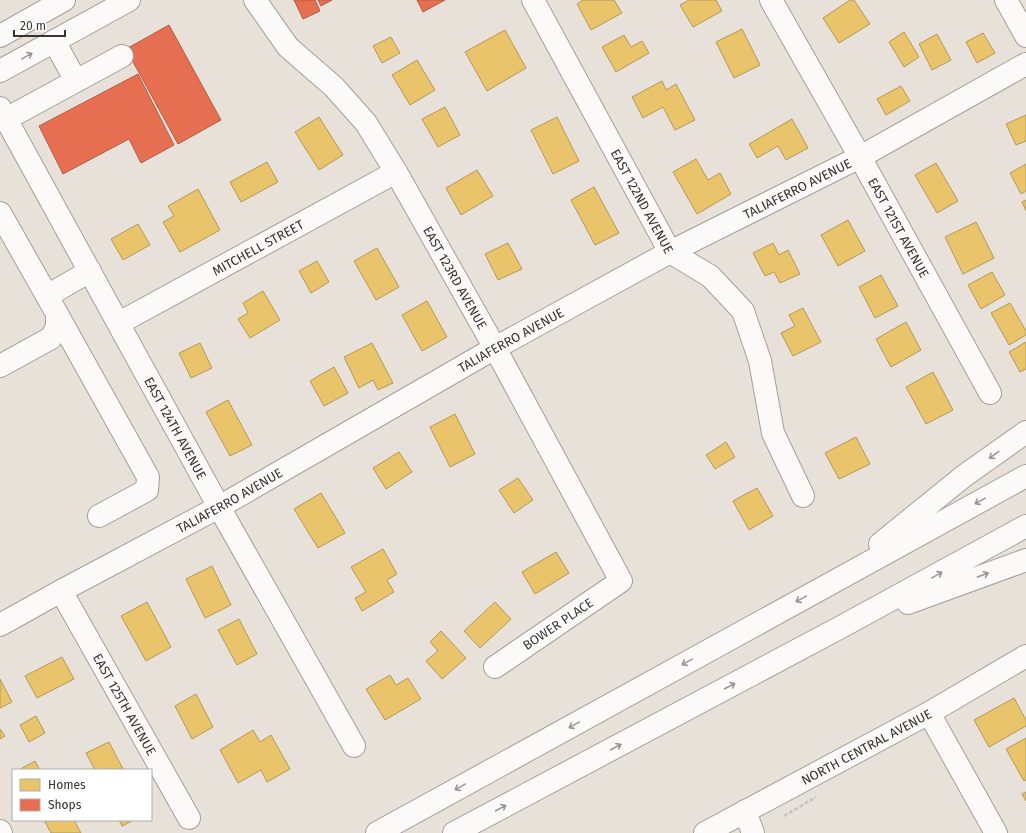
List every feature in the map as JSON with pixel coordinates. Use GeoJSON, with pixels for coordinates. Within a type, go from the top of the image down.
{"type":"FeatureCollection","features":[{"type":"Feature","properties":{"kind":"main road"},"geometry":{"type":"LineString","coordinates":[[0,36],[64,0]]}},
{"type":"Feature","properties":{"kind":"main road"},"geometry":{"type":"LineString","coordinates":[[0,71],[129,0]]}},
{"type":"Feature","properties":{"kind":"main road","name":"EAST 123RD AVENUE"},"geometry":{"type":"LineString","coordinates":[[255,0],[288,47],[334,87],[366,123],[396,172],[495,348],[621,581]]}},
{"type":"Feature","properties":{"kind":"main road","name":"EAST 122ND AVENUE"},"geometry":{"type":"LineString","coordinates":[[532,0],[670,252],[710,276],[743,311],[760,361],[773,433],[803,496]]}},
{"type":"Feature","properties":{"kind":"main road","name":"EAST 121ST AVENUE"},"geometry":{"type":"LineString","coordinates":[[771,0],[860,157],[990,394]]}},
{"type":"Feature","properties":{"kind":"main road"},"geometry":{"type":"LineString","coordinates":[[1006,0],[1026,36]]}},
{"type":"Feature","properties":{"kind":"main road"},"geometry":{"type":"LineString","coordinates":[[54,41],[76,81]]}},
{"type":"Feature","properties":{"kind":"main road"},"geometry":{"type":"LineString","coordinates":[[3,113],[76,81],[122,56]]}},
{"type":"Feature","properties":{"kind":"main road","name":"TALIAFERRO AVENUE"},"geometry":{"type":"LineString","coordinates":[[0,625],[219,507],[495,348],[670,252],[860,157],[1026,64]]}},
{"type":"Feature","properties":{"kind":"main road","name":"EAST 124TH AVENUE"},"geometry":{"type":"LineString","coordinates":[[3,113],[219,507],[354,746]]}},
{"type":"Feature","properties":{"kind":"main road","name":"MITCHELL STREET"},"geometry":{"type":"LineString","coordinates":[[119,323],[396,172]]}},
{"type":"Feature","properties":{"kind":"main road"},"geometry":{"type":"LineString","coordinates":[[0,212],[148,477],[148,490],[100,516]]}},
{"type":"Feature","properties":{"kind":"main road"},"geometry":{"type":"LineString","coordinates":[[52,305],[90,271]]}},
{"type":"Feature","properties":{"kind":"main road"},"geometry":{"type":"LineString","coordinates":[[0,366],[51,338],[57,327],[52,305]]}},
{"type":"Feature","properties":{"kind":"main road"},"geometry":{"type":"LineString","coordinates":[[835,580],[964,476],[1026,432]]}},
{"type":"Feature","properties":{"kind":"main road"},"geometry":{"type":"LineString","coordinates":[[377,833],[1026,476]]}},
{"type":"Feature","properties":{"kind":"main road"},"geometry":{"type":"LineString","coordinates":[[454,833],[841,627],[1026,526]]}},
{"type":"Feature","properties":{"kind":"main road"},"geometry":{"type":"LineString","coordinates":[[841,627],[1026,560]]}},
{"type":"Feature","properties":{"kind":"main road","name":"BOWER PLACE"},"geometry":{"type":"LineString","coordinates":[[495,666],[621,581]]}},
{"type":"Feature","properties":{"kind":"main road","name":"EAST 125TH AVENUE"},"geometry":{"type":"LineString","coordinates":[[61,591],[189,818]]}},
{"type":"Feature","properties":{"kind":"main road","name":"NORTH CENTRAL AVENUE"},"geometry":{"type":"LineString","coordinates":[[705,833],[929,713],[1026,656]]}},
{"type":"Feature","properties":{"kind":"main road"},"geometry":{"type":"LineString","coordinates":[[929,713],[996,833]]}},
{"type":"Feature","properties":{"kind":"main road"},"geometry":{"type":"LineString","coordinates":[[745,811],[753,833]]}},
{"type":"Feature","properties":{"kind":"path"},"geometry":{"type":"LineString","coordinates":[[784,816],[818,796]]}},
{"type":"Feature","properties":{"kind":"building: Homes"},"geometry":{"type":"Polygon","coordinates":[[[583,0],[614,0],[622,13],[591,30],[577,4],[583,0]]]}},
{"type":"Feature","properties":{"kind":"building: Homes"},"geometry":{"type":"Polygon","coordinates":[[[689,0],[716,0],[722,11],[693,27],[680,5],[689,0]]]}},
{"type":"Feature","properties":{"kind":"building: Homes"},"geometry":{"type":"Polygon","coordinates":[[[850,0],[854,0],[870,24],[839,43],[823,18],[850,0]]]}},
{"type":"Feature","properties":{"kind":"building: Homes"},"geometry":{"type":"Polygon","coordinates":[[[742,29],[760,65],[734,78],[716,42],[742,29]]]}},
{"type":"Feature","properties":{"kind":"building: Homes"},"geometry":{"type":"Polygon","coordinates":[[[505,30],[526,68],[487,91],[465,52],[505,30]]]}},
{"type":"Feature","properties":{"kind":"building: Homes"},"geometry":{"type":"Polygon","coordinates":[[[904,32],[919,57],[904,67],[889,42],[904,32]]]}},
{"type":"Feature","properties":{"kind":"building: Homes"},"geometry":{"type":"Polygon","coordinates":[[[983,33],[995,53],[977,63],[966,42],[983,33]]]}},
{"type":"Feature","properties":{"kind":"building: Homes"},"geometry":{"type":"Polygon","coordinates":[[[937,34],[951,60],[932,70],[919,44],[937,34]]]}},
{"type":"Feature","properties":{"kind":"building: Homes"},"geometry":{"type":"Polygon","coordinates":[[[624,35],[631,47],[642,41],[649,53],[616,72],[602,47],[624,35]]]}},
{"type":"Feature","properties":{"kind":"building: Homes"},"geometry":{"type":"Polygon","coordinates":[[[391,37],[400,53],[382,63],[373,46],[391,37]]]}},
{"type":"Feature","properties":{"kind":"building: Homes"},"geometry":{"type":"Polygon","coordinates":[[[417,60],[435,90],[410,105],[392,75],[417,60]]]}},
{"type":"Feature","properties":{"kind":"building: Homes"},"geometry":{"type":"Polygon","coordinates":[[[662,81],[666,90],[676,84],[695,120],[675,130],[663,107],[643,118],[632,97],[662,81]]]}},
{"type":"Feature","properties":{"kind":"building: Homes"},"geometry":{"type":"Polygon","coordinates":[[[901,86],[910,101],[886,115],[877,99],[901,86]]]}},
{"type":"Feature","properties":{"kind":"building: Homes"},"geometry":{"type":"Polygon","coordinates":[[[445,107],[460,135],[438,147],[422,119],[445,107]]]}},
{"type":"Feature","properties":{"kind":"building: Homes"},"geometry":{"type":"Polygon","coordinates":[[[1026,115],[1026,141],[1016,145],[1006,124],[1026,115]]]}},
{"type":"Feature","properties":{"kind":"building: Homes"},"geometry":{"type":"Polygon","coordinates":[[[319,117],[343,155],[319,170],[295,132],[319,117]]]}},
{"type":"Feature","properties":{"kind":"building: Homes"},"geometry":{"type":"Polygon","coordinates":[[[557,117],[579,161],[553,174],[531,130],[557,117]]]}},
{"type":"Feature","properties":{"kind":"building: Homes"},"geometry":{"type":"Polygon","coordinates":[[[792,119],[808,148],[786,160],[778,146],[757,158],[749,144],[792,119]]]}},
{"type":"Feature","properties":{"kind":"building: Homes"},"geometry":{"type":"Polygon","coordinates":[[[696,159],[708,180],[720,173],[731,194],[697,214],[673,172],[696,159]]]}},
{"type":"Feature","properties":{"kind":"building: Homes"},"geometry":{"type":"Polygon","coordinates":[[[267,162],[278,182],[241,202],[230,182],[267,162]]]}},
{"type":"Feature","properties":{"kind":"building: Homes"},"geometry":{"type":"Polygon","coordinates":[[[936,163],[958,201],[937,213],[915,175],[936,163]]]}},
{"type":"Feature","properties":{"kind":"building: Homes"},"geometry":{"type":"Polygon","coordinates":[[[1026,164],[1026,191],[1021,194],[1010,173],[1026,164]]]}},
{"type":"Feature","properties":{"kind":"building: Homes"},"geometry":{"type":"Polygon","coordinates":[[[477,170],[493,196],[461,215],[446,188],[477,170]]]}},
{"type":"Feature","properties":{"kind":"building: Homes"},"geometry":{"type":"Polygon","coordinates":[[[594,187],[619,233],[595,245],[571,200],[594,187]]]}},
{"type":"Feature","properties":{"kind":"building: Homes"},"geometry":{"type":"Polygon","coordinates":[[[198,189],[220,230],[180,252],[163,222],[174,216],[168,206],[198,189]]]}},
{"type":"Feature","properties":{"kind":"building: Homes"},"geometry":{"type":"Polygon","coordinates":[[[1026,200],[1026,211],[1022,202],[1026,200]]]}},
{"type":"Feature","properties":{"kind":"building: Homes"},"geometry":{"type":"Polygon","coordinates":[[[848,220],[865,251],[838,266],[821,235],[848,220]]]}},
{"type":"Feature","properties":{"kind":"building: Homes"},"geometry":{"type":"Polygon","coordinates":[[[976,222],[994,258],[963,274],[945,237],[976,222]]]}},
{"type":"Feature","properties":{"kind":"building: Homes"},"geometry":{"type":"Polygon","coordinates":[[[138,224],[150,245],[123,260],[111,239],[138,224]]]}},
{"type":"Feature","properties":{"kind":"building: Homes"},"geometry":{"type":"Polygon","coordinates":[[[508,243],[522,269],[498,280],[485,254],[508,243]]]}},
{"type":"Feature","properties":{"kind":"building: Homes"},"geometry":{"type":"Polygon","coordinates":[[[773,243],[779,255],[788,250],[800,274],[780,283],[774,272],[765,276],[753,253],[773,243]]]}},
{"type":"Feature","properties":{"kind":"building: Homes"},"geometry":{"type":"Polygon","coordinates":[[[377,248],[399,287],[376,300],[354,261],[377,248]]]}},
{"type":"Feature","properties":{"kind":"building: Homes"},"geometry":{"type":"Polygon","coordinates":[[[317,261],[329,282],[311,293],[299,271],[317,261]]]}},
{"type":"Feature","properties":{"kind":"building: Homes"},"geometry":{"type":"Polygon","coordinates":[[[992,272],[1005,295],[981,309],[968,285],[992,272]]]}},
{"type":"Feature","properties":{"kind":"building: Homes"},"geometry":{"type":"Polygon","coordinates":[[[881,275],[898,306],[875,318],[859,287],[881,275]]]}},
{"type":"Feature","properties":{"kind":"building: Homes"},"geometry":{"type":"Polygon","coordinates":[[[263,291],[280,320],[250,338],[238,319],[248,313],[243,303],[263,291]]]}},
{"type":"Feature","properties":{"kind":"building: Homes"},"geometry":{"type":"Polygon","coordinates":[[[427,301],[447,337],[422,351],[402,315],[427,301]]]}},
{"type":"Feature","properties":{"kind":"building: Homes"},"geometry":{"type":"Polygon","coordinates":[[[1010,303],[1026,331],[1026,335],[1009,345],[991,313],[1010,303]]]}},
{"type":"Feature","properties":{"kind":"building: Homes"},"geometry":{"type":"Polygon","coordinates":[[[803,308],[821,342],[793,356],[781,333],[795,326],[789,315],[803,308]]]}},
{"type":"Feature","properties":{"kind":"building: Homes"},"geometry":{"type":"Polygon","coordinates":[[[906,322],[921,350],[891,367],[876,339],[906,322]]]}},
{"type":"Feature","properties":{"kind":"building: Homes"},"geometry":{"type":"Polygon","coordinates":[[[1026,342],[1026,369],[1020,372],[1009,352],[1026,342]]]}},
{"type":"Feature","properties":{"kind":"building: Homes"},"geometry":{"type":"Polygon","coordinates":[[[200,343],[212,368],[191,378],[179,353],[200,343]]]}},
{"type":"Feature","properties":{"kind":"building: Homes"},"geometry":{"type":"Polygon","coordinates":[[[372,343],[393,383],[378,390],[373,380],[359,388],[344,357],[372,343]]]}},
{"type":"Feature","properties":{"kind":"building: Homes"},"geometry":{"type":"Polygon","coordinates":[[[334,367],[348,393],[324,406],[310,381],[334,367]]]}},
{"type":"Feature","properties":{"kind":"building: Homes"},"geometry":{"type":"Polygon","coordinates":[[[933,372],[953,410],[926,424],[906,387],[933,372]]]}},
{"type":"Feature","properties":{"kind":"building: Homes"},"geometry":{"type":"Polygon","coordinates":[[[228,400],[252,445],[230,456],[206,412],[228,400]]]}},
{"type":"Feature","properties":{"kind":"building: Homes"},"geometry":{"type":"Polygon","coordinates":[[[455,414],[475,454],[450,467],[430,427],[455,414]]]}},
{"type":"Feature","properties":{"kind":"building: Homes"},"geometry":{"type":"Polygon","coordinates":[[[856,437],[870,464],[839,479],[825,453],[856,437]]]}},
{"type":"Feature","properties":{"kind":"building: Homes"},"geometry":{"type":"Polygon","coordinates":[[[726,442],[735,457],[715,469],[706,455],[726,442]]]}},
{"type":"Feature","properties":{"kind":"building: Homes"},"geometry":{"type":"Polygon","coordinates":[[[399,452],[412,472],[386,489],[373,468],[399,452]]]}},
{"type":"Feature","properties":{"kind":"building: Homes"},"geometry":{"type":"Polygon","coordinates":[[[518,478],[533,500],[514,513],[499,490],[518,478]]]}},
{"type":"Feature","properties":{"kind":"building: Homes"},"geometry":{"type":"Polygon","coordinates":[[[757,488],[773,516],[749,530],[733,501],[757,488]]]}},
{"type":"Feature","properties":{"kind":"building: Homes"},"geometry":{"type":"Polygon","coordinates":[[[321,493],[345,533],[318,548],[294,509],[321,493]]]}},
{"type":"Feature","properties":{"kind":"building: Homes"},"geometry":{"type":"Polygon","coordinates":[[[383,549],[397,574],[387,580],[394,592],[362,611],[355,598],[366,592],[351,567],[383,549]]]}},
{"type":"Feature","properties":{"kind":"building: Homes"},"geometry":{"type":"Polygon","coordinates":[[[556,552],[569,573],[535,594],[522,572],[556,552]]]}},
{"type":"Feature","properties":{"kind":"building: Homes"},"geometry":{"type":"Polygon","coordinates":[[[212,566],[231,605],[205,618],[186,579],[212,566]]]}},
{"type":"Feature","properties":{"kind":"building: Homes"},"geometry":{"type":"Polygon","coordinates":[[[147,602],[171,647],[146,661],[121,616],[147,602]]]}},
{"type":"Feature","properties":{"kind":"building: Homes"},"geometry":{"type":"Polygon","coordinates":[[[495,602],[511,619],[480,648],[464,631],[495,602]]]}},
{"type":"Feature","properties":{"kind":"building: Homes"},"geometry":{"type":"Polygon","coordinates":[[[239,619],[257,654],[237,665],[218,630],[239,619]]]}},
{"type":"Feature","properties":{"kind":"building: Homes"},"geometry":{"type":"Polygon","coordinates":[[[441,631],[466,658],[442,679],[426,661],[438,651],[430,642],[441,631]]]}},
{"type":"Feature","properties":{"kind":"building: Homes"},"geometry":{"type":"Polygon","coordinates":[[[62,657],[74,679],[37,698],[25,676],[62,657]]]}},
{"type":"Feature","properties":{"kind":"building: Homes"},"geometry":{"type":"Polygon","coordinates":[[[390,675],[396,685],[408,678],[421,699],[385,720],[366,689],[390,675]]]}},
{"type":"Feature","properties":{"kind":"building: Homes"},"geometry":{"type":"Polygon","coordinates":[[[0,679],[12,702],[0,708],[0,679]]]}},
{"type":"Feature","properties":{"kind":"building: Homes"},"geometry":{"type":"Polygon","coordinates":[[[196,694],[213,727],[192,739],[175,706],[196,694]]]}},
{"type":"Feature","properties":{"kind":"building: Homes"},"geometry":{"type":"Polygon","coordinates":[[[1014,698],[1026,720],[1026,726],[989,747],[974,720],[1014,698]]]}},
{"type":"Feature","properties":{"kind":"building: Homes"},"geometry":{"type":"Polygon","coordinates":[[[36,716],[45,733],[29,742],[20,725],[36,716]]]}},
{"type":"Feature","properties":{"kind":"building: Homes"},"geometry":{"type":"Polygon","coordinates":[[[0,729],[5,736],[0,739],[0,729]]]}},
{"type":"Feature","properties":{"kind":"building: Homes"},"geometry":{"type":"Polygon","coordinates":[[[253,730],[260,742],[271,735],[290,769],[267,782],[261,770],[238,783],[220,750],[253,730]]]}},
{"type":"Feature","properties":{"kind":"building: Homes"},"geometry":{"type":"Polygon","coordinates":[[[1026,738],[1026,780],[1024,781],[1006,749],[1026,738]]]}},
{"type":"Feature","properties":{"kind":"building: Homes"},"geometry":{"type":"Polygon","coordinates":[[[109,742],[123,769],[94,769],[86,753],[109,742]]]}},
{"type":"Feature","properties":{"kind":"building: Homes"},"geometry":{"type":"Polygon","coordinates":[[[35,761],[39,769],[21,769],[35,761]]]}},
{"type":"Feature","properties":{"kind":"building: Homes"},"geometry":{"type":"Polygon","coordinates":[[[1026,792],[1026,801],[1022,794],[1026,792]]]}},
{"type":"Feature","properties":{"kind":"building: Homes"},"geometry":{"type":"Polygon","coordinates":[[[45,821],[75,821],[81,833],[51,833],[45,821]]]}},
{"type":"Feature","properties":{"kind":"building: Homes"},"geometry":{"type":"Polygon","coordinates":[[[120,821],[132,821],[122,826],[120,821]]]}},
{"type":"Feature","properties":{"kind":"building: Shops"},"geometry":{"type":"Polygon","coordinates":[[[294,0],[315,0],[320,11],[303,19],[294,0]]]}},
{"type":"Feature","properties":{"kind":"building: Shops"},"geometry":{"type":"Polygon","coordinates":[[[318,0],[332,0],[321,6],[318,0]]]}},
{"type":"Feature","properties":{"kind":"building: Shops"},"geometry":{"type":"Polygon","coordinates":[[[417,0],[445,0],[423,12],[417,0]]]}},
{"type":"Feature","properties":{"kind":"building: Shops"},"geometry":{"type":"Polygon","coordinates":[[[169,25],[221,120],[178,144],[126,49],[169,25]]]}},
{"type":"Feature","properties":{"kind":"building: Shops"},"geometry":{"type":"Polygon","coordinates":[[[138,74],[174,145],[141,163],[129,139],[63,174],[39,126],[138,74]]]}}]}
